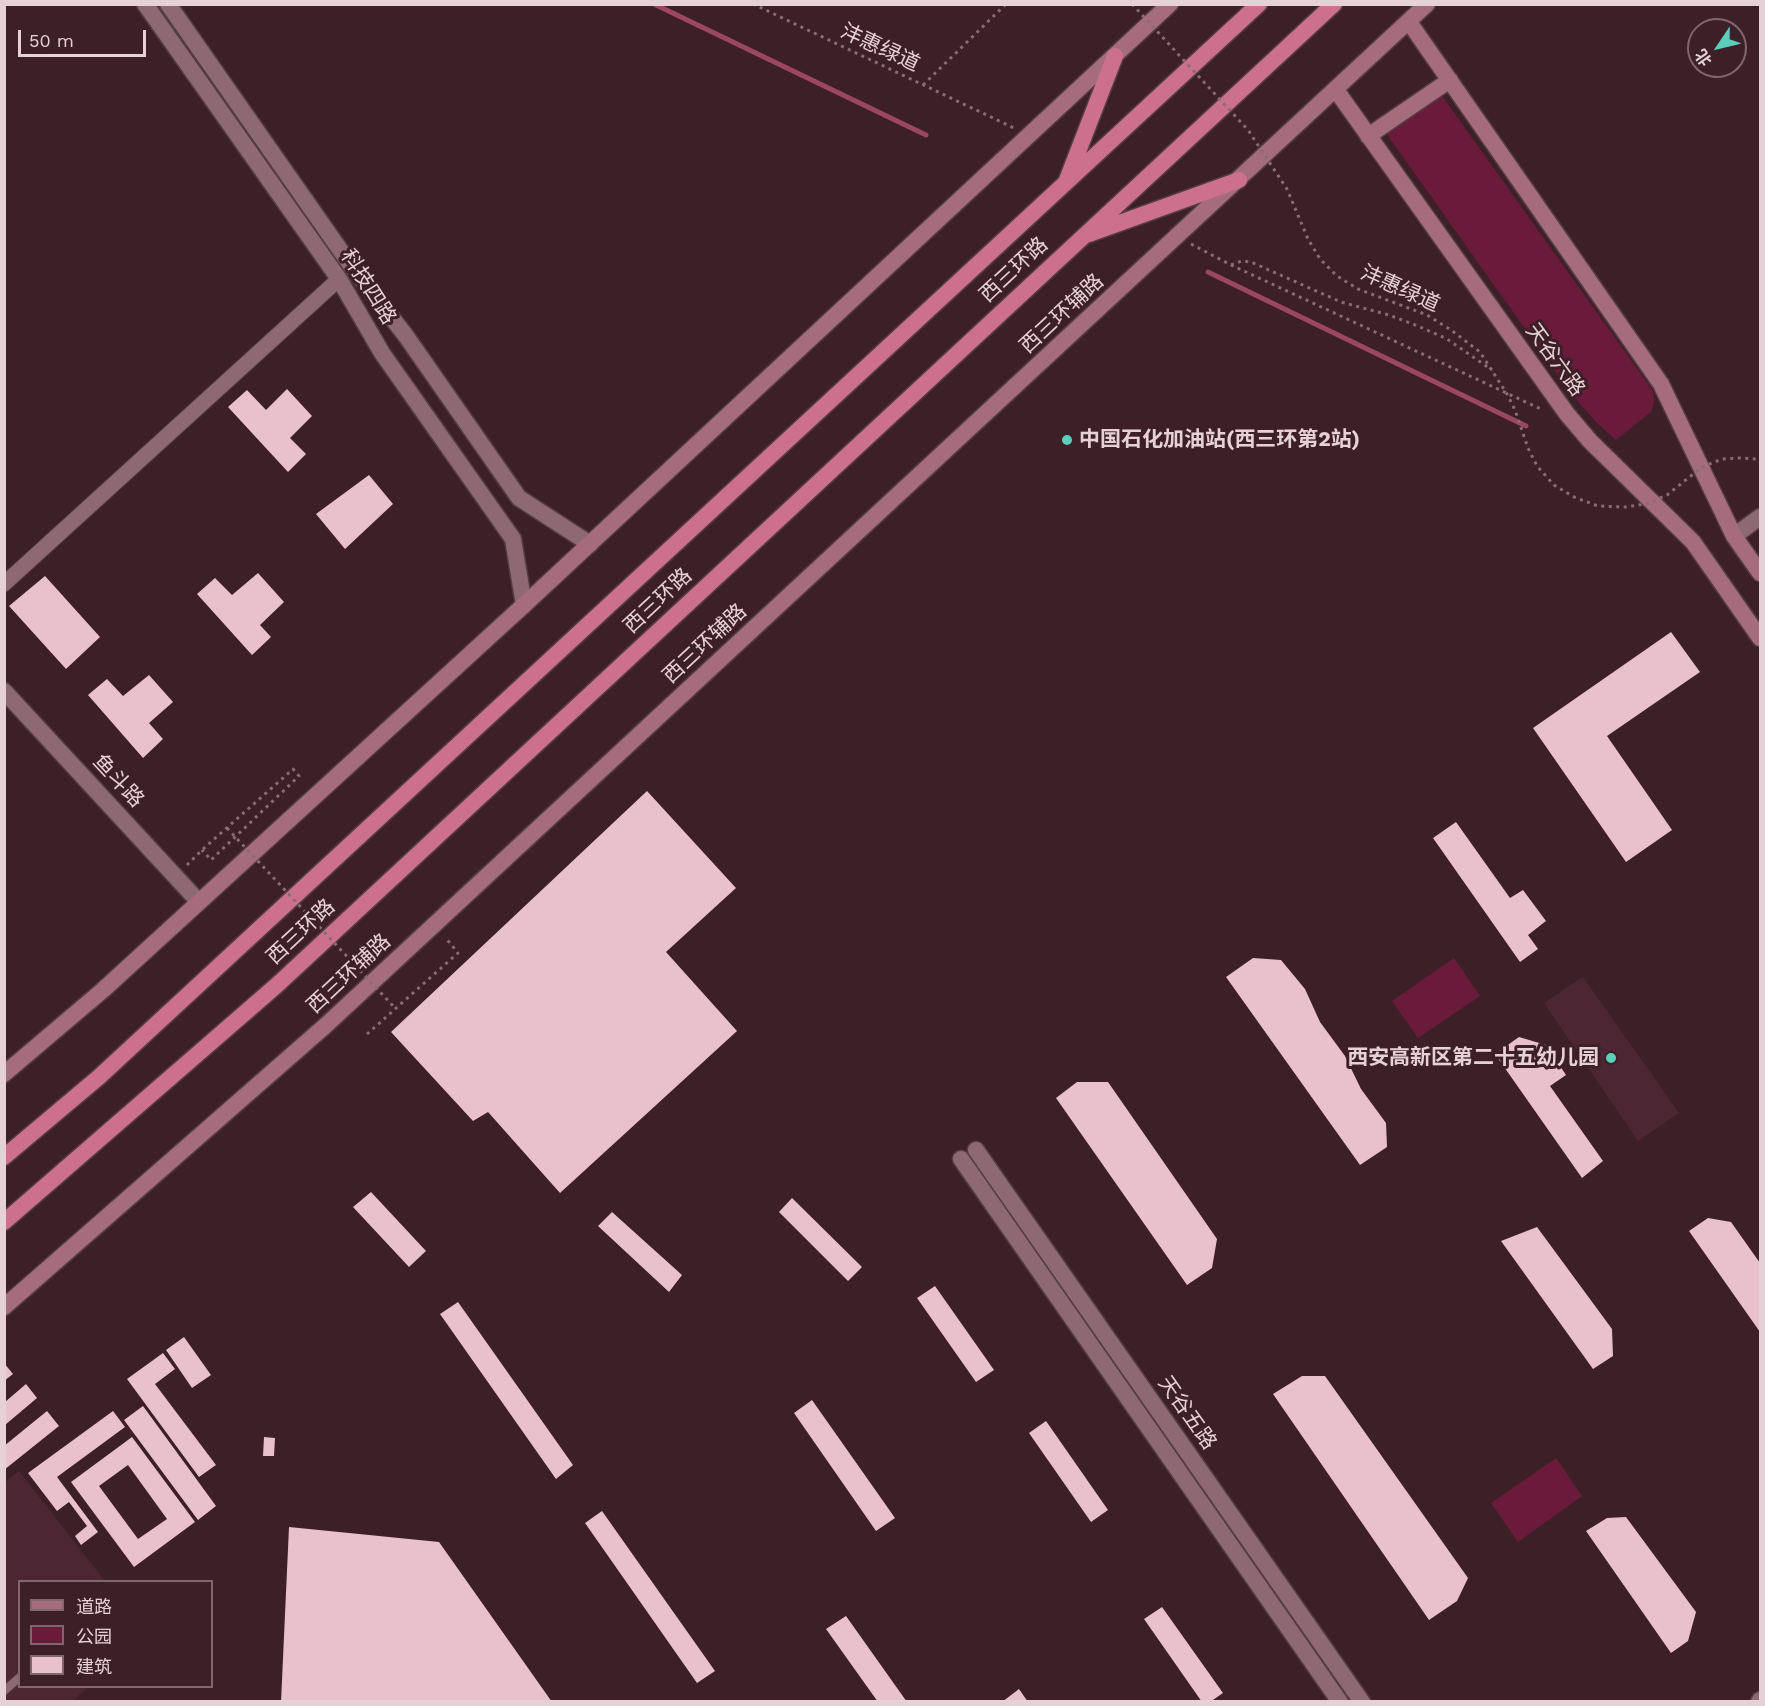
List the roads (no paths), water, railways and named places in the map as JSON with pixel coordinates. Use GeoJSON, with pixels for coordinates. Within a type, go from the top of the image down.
{"type":"FeatureCollection","features":[{"type":"Feature","properties":{"kind":"highway","name":"西三环路"},"geometry":{"type":"LineString","coordinates":[[4,1157],[108,1069],[1259,4]]}},
{"type":"Feature","properties":{"kind":"highway","name":"西三环路"},"geometry":{"type":"LineString","coordinates":[[4,1222],[277,985],[1334,4]]}},
{"type":"Feature","properties":{"kind":"highway"},"geometry":{"type":"LineString","coordinates":[[1065,185],[1115,56]]}},
{"type":"Feature","properties":{"kind":"highway"},"geometry":{"type":"LineString","coordinates":[[1083,237],[1239,180]]}},
{"type":"Feature","properties":{"kind":"main road"},"geometry":{"type":"LineString","coordinates":[[4,1074],[103,990],[524,605],[1170,4]]}},
{"type":"Feature","properties":{"kind":"main road","name":"西三环辅路"},"geometry":{"type":"LineString","coordinates":[[4,1307],[326,1026],[1428,4]]}},
{"type":"Feature","properties":{"kind":"main road"},"geometry":{"type":"LineString","coordinates":[[1409,22],[1661,384],[1734,536],[1761,573]]}},
{"type":"Feature","properties":{"kind":"main road"},"geometry":{"type":"LineString","coordinates":[[1368,136],[1450,80]]}},
{"type":"Feature","properties":{"kind":"main road","name":"天谷六路"},"geometry":{"type":"LineString","coordinates":[[1336,90],[1572,421],[1693,542],[1761,638]]}},
{"type":"Feature","properties":{"kind":"street","name":"科技四路"},"geometry":{"type":"LineString","coordinates":[[145,4],[339,279],[382,353],[513,540],[524,605]]}},
{"type":"Feature","properties":{"kind":"street","name":"科技四路"},"geometry":{"type":"LineString","coordinates":[[168,4],[350,264],[406,336],[519,498],[590,544]]}},
{"type":"Feature","properties":{"kind":"street"},"geometry":{"type":"LineString","coordinates":[[4,584],[339,279]]}},
{"type":"Feature","properties":{"kind":"street"},"geometry":{"type":"LineString","coordinates":[[1734,536],[1761,518]]}},
{"type":"Feature","properties":{"kind":"street","name":"鱼斗路"},"geometry":{"type":"LineString","coordinates":[[4,691],[199,902]]}},
{"type":"Feature","properties":{"kind":"street","name":"天谷五路"},"geometry":{"type":"LineString","coordinates":[[976,1150],[1362,1701]]}},
{"type":"Feature","properties":{"kind":"street","name":"天谷五路"},"geometry":{"type":"LineString","coordinates":[[961,1159],[1340,1701]]}},
{"type":"Feature","properties":{"kind":"lane"},"geometry":{"type":"LineString","coordinates":[[961,1159],[976,1150]]}},
{"type":"Feature","properties":{"kind":"lane"},"geometry":{"type":"LineString","coordinates":[[4,1691],[18,1679]]}},
{"type":"Feature","properties":{"kind":"waterway"},"geometry":{"type":"LineString","coordinates":[[654,4],[926,135]]}},
{"type":"Feature","properties":{"kind":"waterway"},"geometry":{"type":"LineString","coordinates":[[1208,272],[1526,426]]}},
{"type":"Feature","properties":{"kind":"place","name":"中国石化加油站(西三环第2站)"},"geometry":{"type":"Point","coordinates":[1067,440]}},
{"type":"Feature","properties":{"kind":"place","name":"西安高新区第二十五幼儿园"},"geometry":{"type":"Point","coordinates":[1611,1058]}}]}
